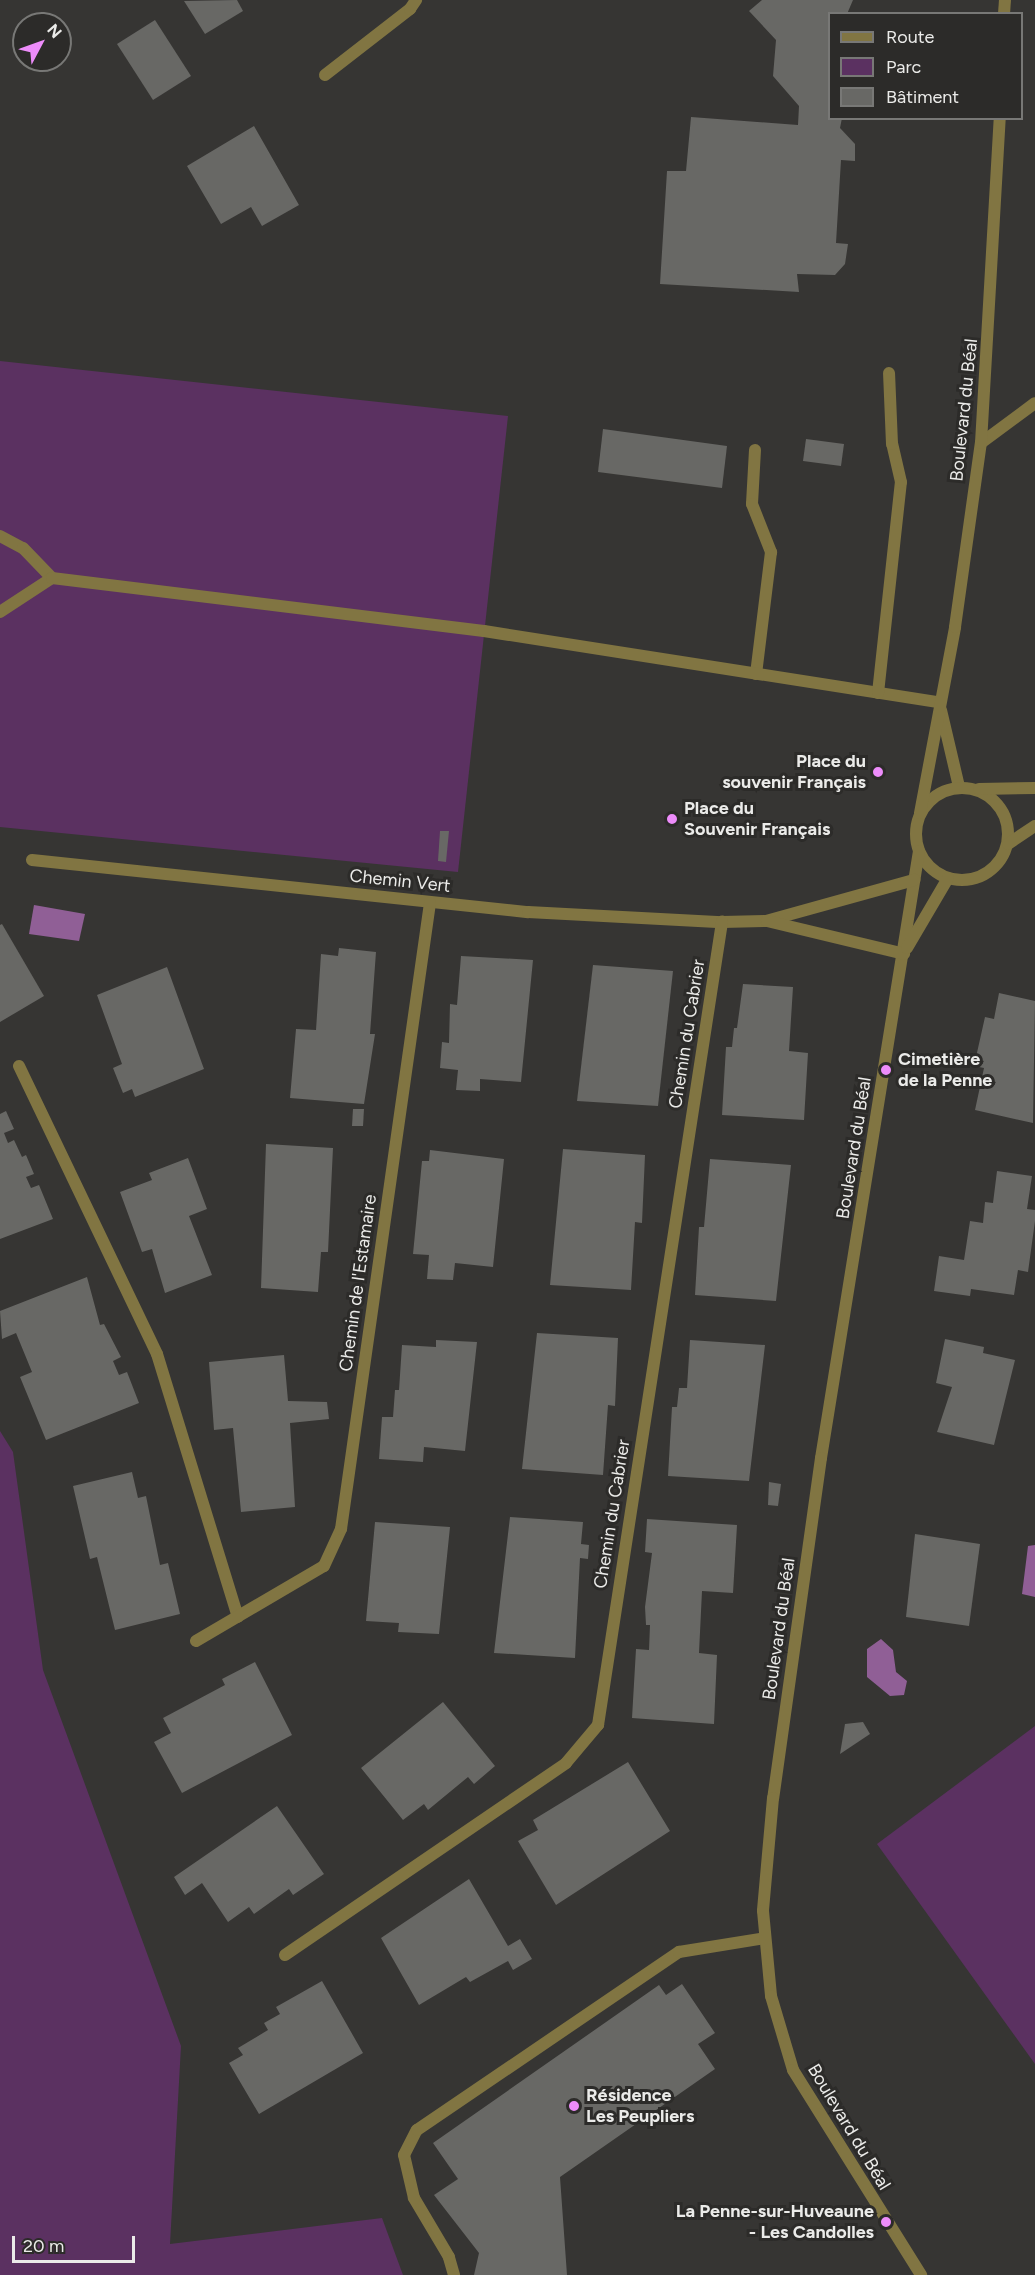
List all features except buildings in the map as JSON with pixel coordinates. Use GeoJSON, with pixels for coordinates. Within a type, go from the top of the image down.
{"type":"FeatureCollection","features":[{"type":"Feature","properties":{"kind":"street"},"geometry":{"type":"LineString","coordinates":[[325,75],[410,9],[416,0]]}},
{"type":"Feature","properties":{"kind":"street","name":"Boulevard du Béal"},"geometry":{"type":"LineString","coordinates":[[920,813],[939,702],[955,627],[981,443],[1000,120]]}},
{"type":"Feature","properties":{"kind":"street"},"geometry":{"type":"LineString","coordinates":[[878,693],[901,482],[892,444],[890,374]]}},
{"type":"Feature","properties":{"kind":"street"},"geometry":{"type":"LineString","coordinates":[[981,443],[1035,403]]}},
{"type":"Feature","properties":{"kind":"street"},"geometry":{"type":"LineString","coordinates":[[755,450],[752,504],[771,552],[756,674]]}},
{"type":"Feature","properties":{"kind":"street"},"geometry":{"type":"LineString","coordinates":[[0,536],[23,548],[52,578],[484,631],[939,702]]}},
{"type":"Feature","properties":{"kind":"street"},"geometry":{"type":"LineString","coordinates":[[0,612],[52,578]]}},
{"type":"Feature","properties":{"kind":"street","name":"Boulevard du Béal"},"geometry":{"type":"LineString","coordinates":[[939,702],[959,787]]}},
{"type":"Feature","properties":{"kind":"street"},"geometry":{"type":"LineString","coordinates":[[1035,788],[959,787],[943,791],[920,813],[919,851],[948,878],[960,880],[985,874],[1008,844],[1035,826]]}},
{"type":"Feature","properties":{"kind":"street"},"geometry":{"type":"LineString","coordinates":[[975,789],[988,795],[1005,816],[1008,844]]}},
{"type":"Feature","properties":{"kind":"street","name":"Boulevard du Béal"},"geometry":{"type":"LineString","coordinates":[[919,851],[809,1540],[773,1798],[763,1911],[771,1996],[793,2070],[921,2275]]}},
{"type":"Feature","properties":{"kind":"street","name":"Chemin Vert"},"geometry":{"type":"LineString","coordinates":[[32,860],[430,903],[722,922],[766,921],[914,880]]}},
{"type":"Feature","properties":{"kind":"street","name":"Boulevard du Béal"},"geometry":{"type":"LineString","coordinates":[[904,954],[948,878]]}},
{"type":"Feature","properties":{"kind":"street","name":"Chemin de l'Estamaire"},"geometry":{"type":"LineString","coordinates":[[196,1641],[324,1566],[341,1529],[430,903]]}},
{"type":"Feature","properties":{"kind":"street","name":"Chemin Vert"},"geometry":{"type":"LineString","coordinates":[[766,921],[904,954]]}},
{"type":"Feature","properties":{"kind":"street","name":"Chemin du Cabrier"},"geometry":{"type":"LineString","coordinates":[[285,1955],[566,1763],[598,1725],[722,922]]}},
{"type":"Feature","properties":{"kind":"street"},"geometry":{"type":"LineString","coordinates":[[19,1066],[157,1354],[238,1617]]}},
{"type":"Feature","properties":{"kind":"street"},"geometry":{"type":"LineString","coordinates":[[454,2275],[449,2257],[414,2198],[404,2155],[417,2130],[679,1952],[765,1938]]}},
{"type":"Feature","properties":{"kind":"green space"},"geometry":{"type":"Polygon","coordinates":[[[0,361],[508,416],[458,872],[0,827],[0,361]]]}},
{"type":"Feature","properties":{"kind":"green space"},"geometry":{"type":"Polygon","coordinates":[[[0,1431],[13,1452],[43,1670],[181,2046],[170,2244],[382,2218],[403,2275],[0,2275],[0,1431]]]}},
{"type":"Feature","properties":{"kind":"green space"},"geometry":{"type":"Polygon","coordinates":[[[1035,1726],[1035,2064],[877,1844],[1035,1726]]]}},
{"type":"Feature","properties":{"kind":"shaded area"},"geometry":{"type":"Polygon","coordinates":[[[34,905],[85,914],[79,941],[29,934],[34,905]]]}},
{"type":"Feature","properties":{"kind":"shaded area"},"geometry":{"type":"Polygon","coordinates":[[[1035,1545],[1035,1597],[1022,1594],[1028,1546],[1035,1545]]]}},
{"type":"Feature","properties":{"kind":"shaded area"},"geometry":{"type":"Polygon","coordinates":[[[881,1639],[893,1650],[896,1672],[907,1681],[904,1695],[890,1696],[867,1677],[867,1649],[881,1639]]]}},
{"type":"Feature","properties":{"kind":"place","name":"Place du souvenir Français"},"geometry":{"type":"Point","coordinates":[878,772]}},
{"type":"Feature","properties":{"kind":"place","name":"Place du Souvenir Français"},"geometry":{"type":"Point","coordinates":[672,819]}},
{"type":"Feature","properties":{"kind":"place","name":"Cimetière de la Penne"},"geometry":{"type":"Point","coordinates":[886,1070]}},
{"type":"Feature","properties":{"kind":"place","name":"Résidence Les Peupliers"},"geometry":{"type":"Point","coordinates":[574,2106]}},
{"type":"Feature","properties":{"kind":"place","name":"La Penne-sur-Huveaune - Les Candolles"},"geometry":{"type":"Point","coordinates":[886,2222]}}]}
